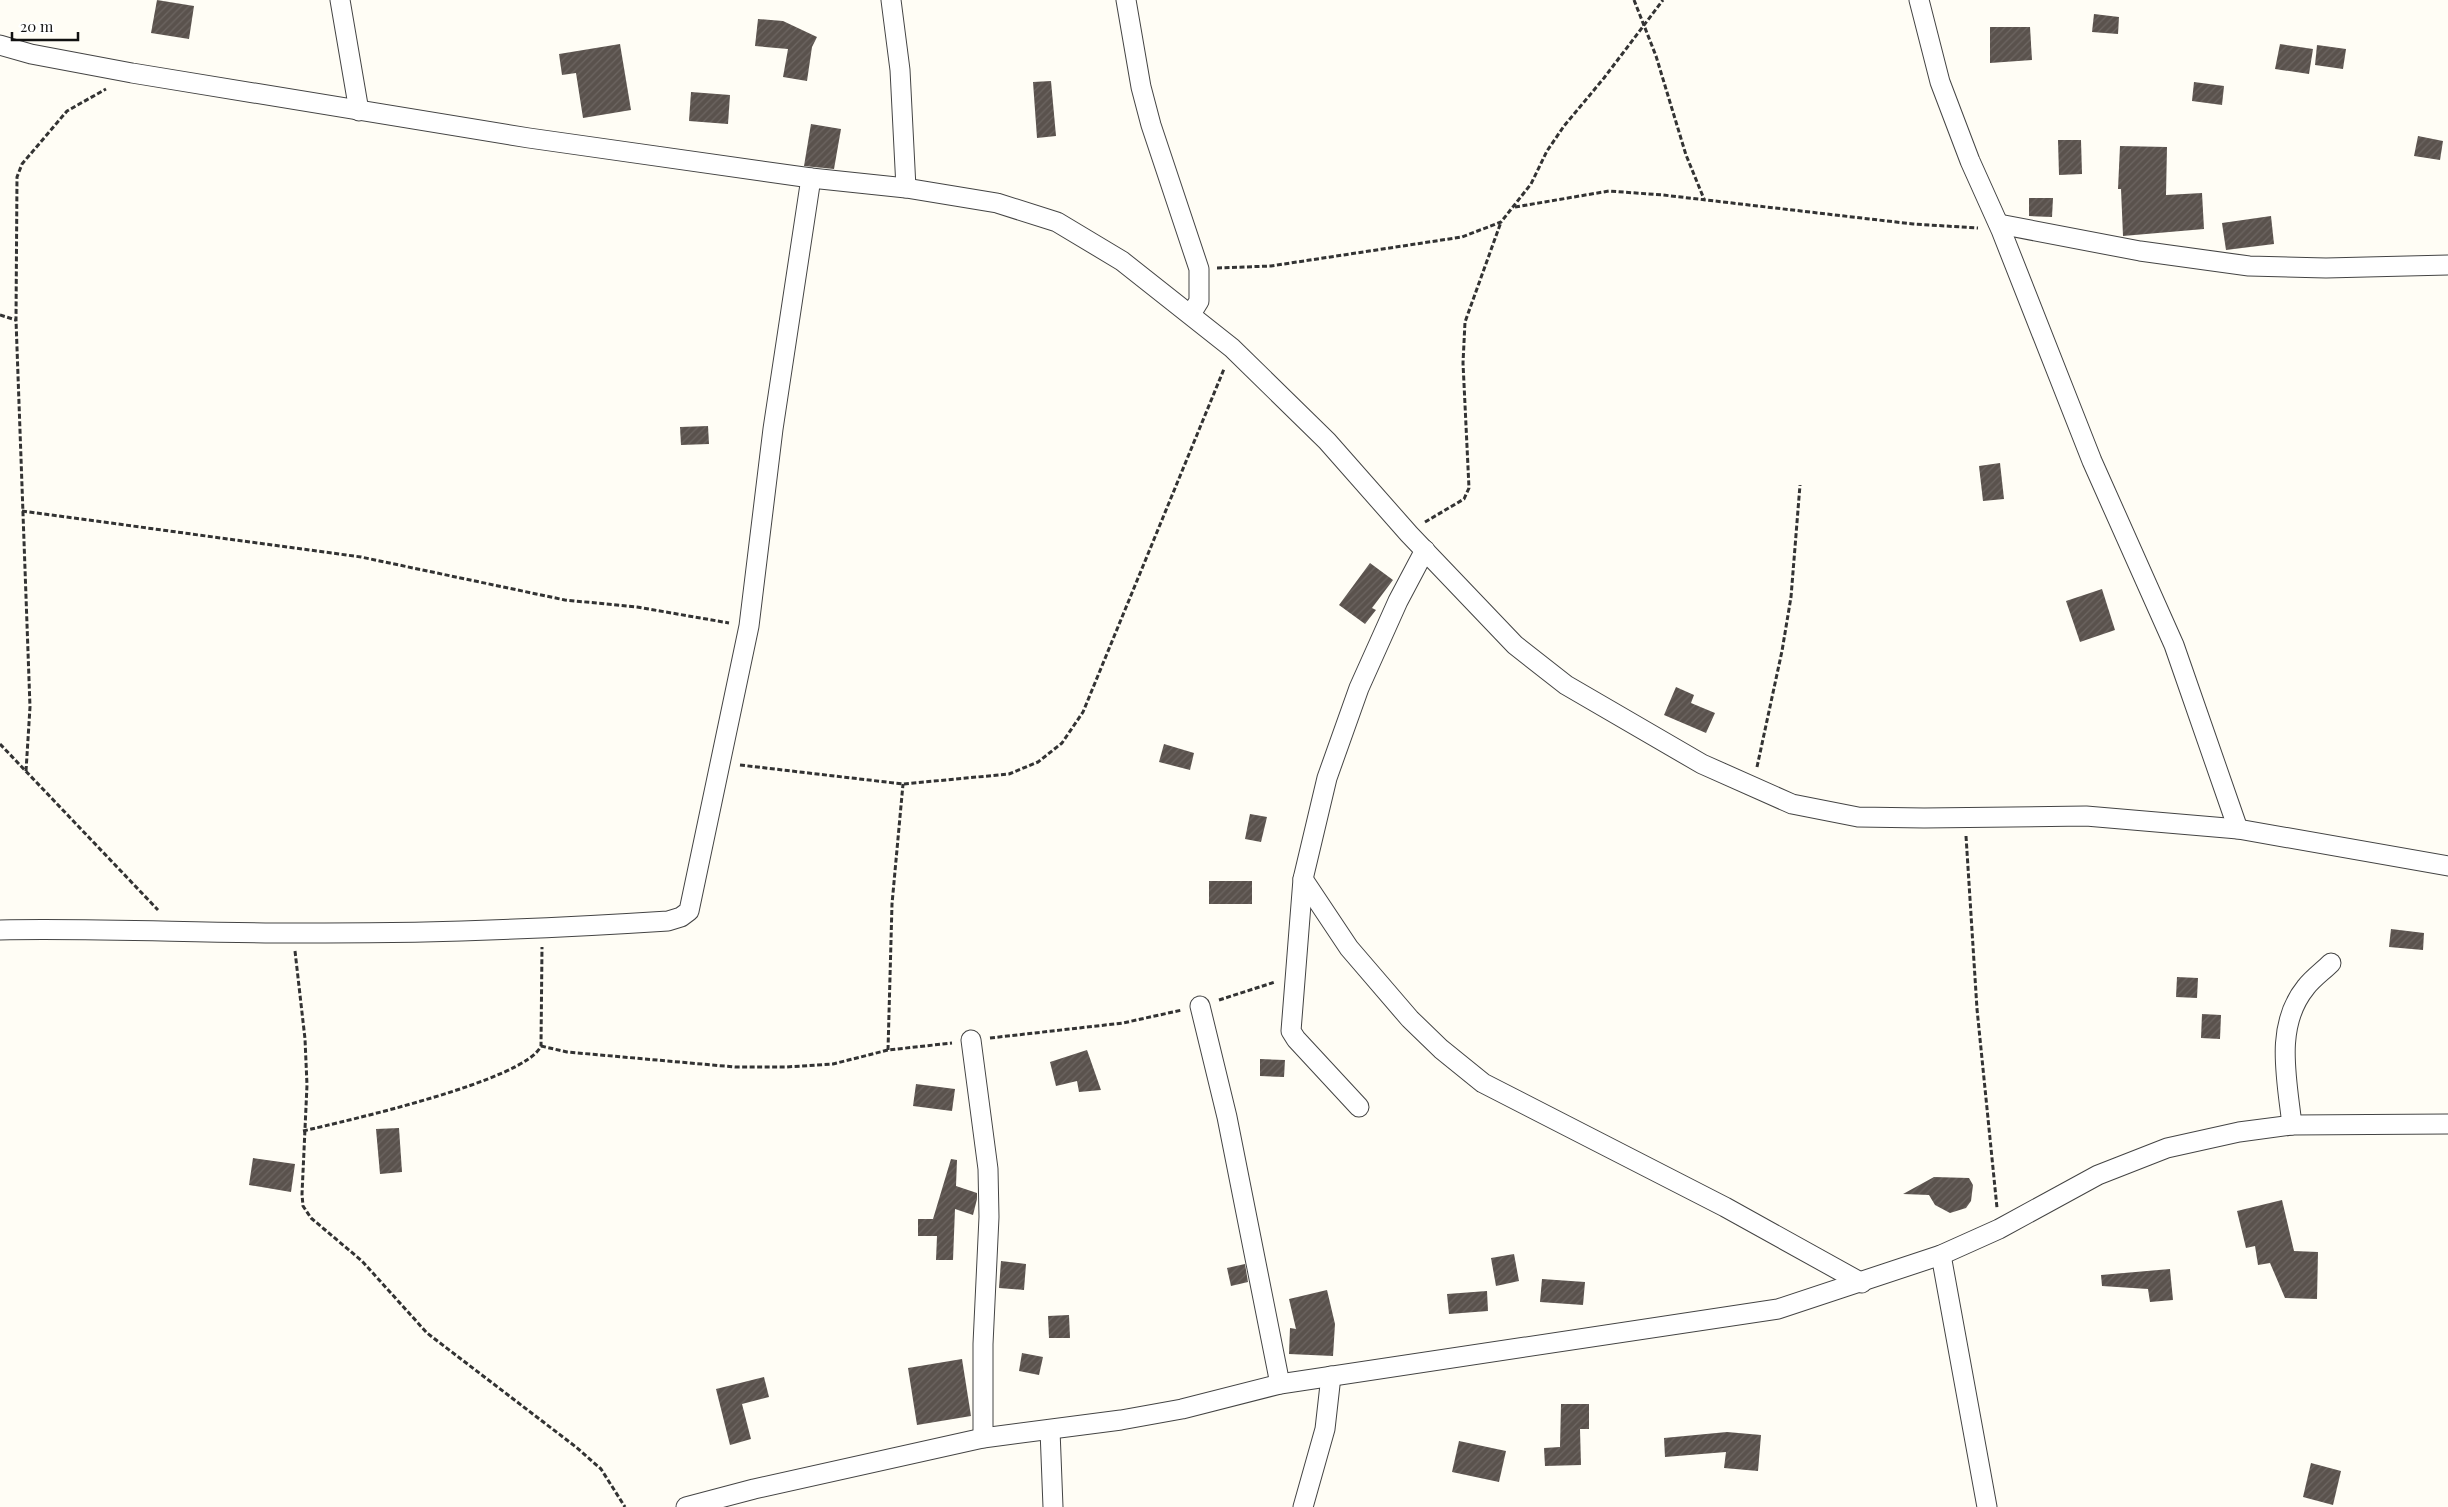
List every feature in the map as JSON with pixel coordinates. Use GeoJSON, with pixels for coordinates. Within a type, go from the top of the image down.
{"type":"FeatureCollection","features":[{"type":"Feature","properties":{"kind":"street"},"geometry":{"type":"LineString","coordinates":[[340,0],[359,111]]}},
{"type":"Feature","properties":{"kind":"street"},"geometry":{"type":"LineString","coordinates":[[891,0],[900,70],[906,188]]}},
{"type":"Feature","properties":{"kind":"street"},"geometry":{"type":"LineString","coordinates":[[1126,0],[1141,87],[1151,125],[1199,269],[1199,301],[1191,314]]}},
{"type":"Feature","properties":{"kind":"street"},"geometry":{"type":"LineString","coordinates":[[1919,0],[1940,82],[1970,161],[2000,227],[2092,461],[2174,645],[2238,829]]}},
{"type":"Feature","properties":{"kind":"street"},"geometry":{"type":"LineString","coordinates":[[0,45],[31,54],[132,73],[529,138],[811,178],[906,188],[998,203],[1057,222],[1122,261],[1232,348],[1327,441],[1409,534],[1515,645],[1566,685],[1702,764],[1792,804],[1858,817],[2086,816],[2238,829],[2448,866]]}},
{"type":"Feature","properties":{"kind":"street"},"geometry":{"type":"LineString","coordinates":[[0,930],[169,930],[293,933],[542,929],[668,921],[681,917],[689,911],[749,626],[772,439],[811,178]]}},
{"type":"Feature","properties":{"kind":"street"},"geometry":{"type":"LineString","coordinates":[[2000,227],[2149,252],[2249,266],[2326,268],[2448,265]]}},
{"type":"Feature","properties":{"kind":"street"},"geometry":{"type":"LineString","coordinates":[[1359,1107],[1296,1039],[1292,1031],[1303,879],[1327,778],[1359,688],[1398,600],[1424,550]]}},
{"type":"Feature","properties":{"kind":"street"},"geometry":{"type":"LineString","coordinates":[[1303,879],[1349,948],[1410,1019],[1441,1049],[1483,1083],[1716,1203],[1862,1283]]}},
{"type":"Feature","properties":{"kind":"street"},"geometry":{"type":"LineString","coordinates":[[2292,1125],[2285,1032],[2292,1009],[2306,986],[2332,964]]}},
{"type":"Feature","properties":{"kind":"street"},"geometry":{"type":"LineString","coordinates":[[1200,1006],[1227,1117],[1280,1384]]}},
{"type":"Feature","properties":{"kind":"street"},"geometry":{"type":"LineString","coordinates":[[971,1040],[988,1169],[989,1217],[983,1344],[983,1438]]}},
{"type":"Feature","properties":{"kind":"street"},"geometry":{"type":"LineString","coordinates":[[686,1507],[754,1489],[983,1438],[1050,1430],[1182,1409],[1280,1384],[1778,1309],[1862,1283],[1941,1255],[1999,1229],[2098,1175],[2167,1148],[2239,1132],[2292,1125],[2448,1124]]}},
{"type":"Feature","properties":{"kind":"street"},"geometry":{"type":"LineString","coordinates":[[1941,1255],[1988,1507]]}},
{"type":"Feature","properties":{"kind":"street"},"geometry":{"type":"LineString","coordinates":[[1303,1507],[1325,1429],[1331,1376]]}},
{"type":"Feature","properties":{"kind":"street"},"geometry":{"type":"LineString","coordinates":[[1050,1430],[1053,1507]]}},
{"type":"Feature","properties":{"kind":"path"},"geometry":{"type":"LineString","coordinates":[[1634,0],[1642,25],[1656,56],[1686,155],[1704,199]]}},
{"type":"Feature","properties":{"kind":"path"},"geometry":{"type":"LineString","coordinates":[[1409,534],[1464,499],[1468,494],[1469,479],[1463,363],[1465,322],[1501,222],[1531,184],[1547,151],[1564,126],[1604,78],[1662,0]]}},
{"type":"Feature","properties":{"kind":"path"},"geometry":{"type":"LineString","coordinates":[[26,771],[30,707],[16,320],[17,177],[22,164],[67,111],[132,73]]}},
{"type":"Feature","properties":{"kind":"path"},"geometry":{"type":"LineString","coordinates":[[1514,207],[1608,191],[1704,199],[1813,214],[2000,227]]}},
{"type":"Feature","properties":{"kind":"path"},"geometry":{"type":"LineString","coordinates":[[1199,269],[1271,266],[1462,237],[1501,222]]}},
{"type":"Feature","properties":{"kind":"path"},"geometry":{"type":"LineString","coordinates":[[0,315],[16,320]]}},
{"type":"Feature","properties":{"kind":"path"},"geometry":{"type":"LineString","coordinates":[[721,762],[903,784],[1009,774],[1038,762],[1062,743],[1083,712],[1232,348]]}},
{"type":"Feature","properties":{"kind":"path"},"geometry":{"type":"LineString","coordinates":[[1753,787],[1782,652],[1791,597],[1800,484]]}},
{"type":"Feature","properties":{"kind":"path"},"geometry":{"type":"LineString","coordinates":[[22,512],[361,557],[565,600],[637,607],[749,626]]}},
{"type":"Feature","properties":{"kind":"path"},"geometry":{"type":"LineString","coordinates":[[0,744],[103,854],[151,902],[169,930]]}},
{"type":"Feature","properties":{"kind":"path"},"geometry":{"type":"LineString","coordinates":[[888,1050],[892,904],[903,784]]}},
{"type":"Feature","properties":{"kind":"path"},"geometry":{"type":"LineString","coordinates":[[1964,818],[1977,1009],[1999,1229]]}},
{"type":"Feature","properties":{"kind":"path"},"geometry":{"type":"LineString","coordinates":[[303,1131],[422,1102],[496,1075],[528,1061],[541,1046],[542,929]]}},
{"type":"Feature","properties":{"kind":"path"},"geometry":{"type":"LineString","coordinates":[[293,933],[305,1039],[306,1085],[303,1131],[303,1206],[311,1218],[362,1261],[427,1333],[576,1447],[601,1469],[624,1507]]}},
{"type":"Feature","properties":{"kind":"path"},"geometry":{"type":"LineString","coordinates":[[541,1046],[567,1052],[744,1067],[833,1064],[888,1050],[1123,1023],[1200,1006],[1295,976]]}},
{"type":"Feature","properties":{"kind":"building"},"geometry":{"type":"Polygon","coordinates":[[[157,0],[194,6],[189,39],[151,33],[157,0]]]}},
{"type":"Feature","properties":{"kind":"building"},"geometry":{"type":"Polygon","coordinates":[[[2094,14],[2119,17],[2118,34],[2092,32],[2094,14]]]}},
{"type":"Feature","properties":{"kind":"building"},"geometry":{"type":"Polygon","coordinates":[[[758,19],[783,21],[817,37],[812,47],[807,81],[783,77],[788,49],[755,46],[758,19]]]}},
{"type":"Feature","properties":{"kind":"building"},"geometry":{"type":"Polygon","coordinates":[[[1990,27],[2030,27],[2032,60],[1990,63],[1990,27]]]}},
{"type":"Feature","properties":{"kind":"building"},"geometry":{"type":"Polygon","coordinates":[[[620,44],[631,110],[583,118],[576,73],[562,75],[559,54],[620,44]]]}},
{"type":"Feature","properties":{"kind":"building"},"geometry":{"type":"Polygon","coordinates":[[[2280,44],[2313,49],[2309,74],[2275,69],[2280,44]]]}},
{"type":"Feature","properties":{"kind":"building"},"geometry":{"type":"Polygon","coordinates":[[[2317,45],[2346,49],[2343,69],[2315,65],[2317,45]]]}},
{"type":"Feature","properties":{"kind":"building"},"geometry":{"type":"Polygon","coordinates":[[[1051,81],[1056,136],[1037,138],[1033,82],[1051,81]]]}},
{"type":"Feature","properties":{"kind":"building"},"geometry":{"type":"Polygon","coordinates":[[[2194,82],[2224,86],[2222,105],[2192,101],[2194,82]]]}},
{"type":"Feature","properties":{"kind":"building"},"geometry":{"type":"Polygon","coordinates":[[[691,92],[730,95],[728,124],[689,121],[691,92]]]}},
{"type":"Feature","properties":{"kind":"building"},"geometry":{"type":"Polygon","coordinates":[[[811,124],[841,129],[834,169],[804,166],[811,124]]]}},
{"type":"Feature","properties":{"kind":"building"},"geometry":{"type":"Polygon","coordinates":[[[2418,136],[2443,141],[2440,160],[2414,156],[2418,136]]]}},
{"type":"Feature","properties":{"kind":"building"},"geometry":{"type":"Polygon","coordinates":[[[2058,140],[2081,140],[2082,174],[2059,175],[2058,140]]]}},
{"type":"Feature","properties":{"kind":"building"},"geometry":{"type":"Polygon","coordinates":[[[2120,146],[2167,147],[2166,195],[2202,193],[2204,229],[2123,236],[2121,189],[2118,189],[2120,146]]]}},
{"type":"Feature","properties":{"kind":"building"},"geometry":{"type":"Polygon","coordinates":[[[2029,198],[2053,198],[2052,217],[2029,216],[2029,198]]]}},
{"type":"Feature","properties":{"kind":"building"},"geometry":{"type":"Polygon","coordinates":[[[2271,216],[2274,244],[2226,250],[2222,223],[2271,216]]]}},
{"type":"Feature","properties":{"kind":"building"},"geometry":{"type":"Polygon","coordinates":[[[708,426],[709,444],[681,445],[680,427],[708,426]]]}},
{"type":"Feature","properties":{"kind":"building"},"geometry":{"type":"Polygon","coordinates":[[[2000,463],[2004,499],[1983,501],[1979,466],[2000,463]]]}},
{"type":"Feature","properties":{"kind":"building"},"geometry":{"type":"Polygon","coordinates":[[[1370,563],[1393,580],[1372,608],[1376,610],[1365,624],[1339,605],[1370,563]]]}},
{"type":"Feature","properties":{"kind":"building"},"geometry":{"type":"Polygon","coordinates":[[[2102,589],[2115,630],[2080,642],[2066,601],[2102,589]]]}},
{"type":"Feature","properties":{"kind":"building"},"geometry":{"type":"Polygon","coordinates":[[[1676,687],[1694,695],[1691,703],[1715,713],[1706,733],[1664,715],[1676,687]]]}},
{"type":"Feature","properties":{"kind":"building"},"geometry":{"type":"Polygon","coordinates":[[[1164,744],[1194,753],[1190,770],[1159,762],[1164,744]]]}},
{"type":"Feature","properties":{"kind":"building"},"geometry":{"type":"Polygon","coordinates":[[[1250,814],[1267,817],[1261,842],[1245,839],[1250,814]]]}},
{"type":"Feature","properties":{"kind":"building"},"geometry":{"type":"Polygon","coordinates":[[[1209,881],[1252,881],[1252,904],[1209,904],[1209,881]]]}},
{"type":"Feature","properties":{"kind":"building"},"geometry":{"type":"Polygon","coordinates":[[[2391,929],[2424,933],[2423,950],[2389,947],[2391,929]]]}},
{"type":"Feature","properties":{"kind":"building"},"geometry":{"type":"Polygon","coordinates":[[[2177,977],[2198,978],[2197,998],[2176,997],[2177,977]]]}},
{"type":"Feature","properties":{"kind":"building"},"geometry":{"type":"Polygon","coordinates":[[[2202,1014],[2221,1015],[2220,1039],[2201,1038],[2202,1014]]]}},
{"type":"Feature","properties":{"kind":"building"},"geometry":{"type":"Polygon","coordinates":[[[1087,1050],[1101,1090],[1079,1092],[1077,1081],[1056,1086],[1050,1062],[1087,1050]]]}},
{"type":"Feature","properties":{"kind":"building"},"geometry":{"type":"Polygon","coordinates":[[[1260,1059],[1285,1060],[1284,1077],[1260,1076],[1260,1059]]]}},
{"type":"Feature","properties":{"kind":"building"},"geometry":{"type":"Polygon","coordinates":[[[916,1084],[955,1089],[952,1111],[913,1106],[916,1084]]]}},
{"type":"Feature","properties":{"kind":"building"},"geometry":{"type":"Polygon","coordinates":[[[399,1128],[402,1172],[380,1174],[376,1129],[399,1128]]]}},
{"type":"Feature","properties":{"kind":"building"},"geometry":{"type":"Polygon","coordinates":[[[253,1158],[295,1164],[291,1192],[249,1185],[253,1158]]]}},
{"type":"Feature","properties":{"kind":"building"},"geometry":{"type":"Polygon","coordinates":[[[951,1159],[957,1160],[956,1186],[977,1193],[977,1199],[973,1215],[955,1209],[953,1260],[936,1260],[937,1236],[918,1236],[918,1219],[933,1219],[951,1159]]]}},
{"type":"Feature","properties":{"kind":"building"},"geometry":{"type":"Polygon","coordinates":[[[1934,1177],[1969,1178],[1973,1185],[1971,1201],[1966,1208],[1950,1213],[1935,1205],[1929,1195],[1903,1194],[1934,1177]]]}},
{"type":"Feature","properties":{"kind":"building"},"geometry":{"type":"Polygon","coordinates":[[[2282,1200],[2294,1251],[2318,1252],[2317,1299],[2285,1298],[2270,1263],[2258,1265],[2255,1246],[2246,1248],[2237,1211],[2282,1200]]]}},
{"type":"Feature","properties":{"kind":"building"},"geometry":{"type":"Polygon","coordinates":[[[1514,1254],[1519,1281],[1496,1286],[1491,1258],[1514,1254]]]}},
{"type":"Feature","properties":{"kind":"building"},"geometry":{"type":"Polygon","coordinates":[[[1001,1261],[1026,1264],[1024,1290],[999,1288],[1001,1261]]]}},
{"type":"Feature","properties":{"kind":"building"},"geometry":{"type":"Polygon","coordinates":[[[1245,1264],[1248,1282],[1231,1286],[1227,1268],[1245,1264]]]}},
{"type":"Feature","properties":{"kind":"building"},"geometry":{"type":"Polygon","coordinates":[[[2170,1269],[2173,1300],[2150,1302],[2148,1289],[2102,1286],[2101,1275],[2170,1269]]]}},
{"type":"Feature","properties":{"kind":"building"},"geometry":{"type":"Polygon","coordinates":[[[1542,1279],[1585,1282],[1583,1305],[1540,1302],[1542,1279]]]}},
{"type":"Feature","properties":{"kind":"building"},"geometry":{"type":"Polygon","coordinates":[[[1327,1290],[1335,1324],[1333,1356],[1289,1354],[1290,1328],[1296,1329],[1289,1299],[1327,1290]]]}},
{"type":"Feature","properties":{"kind":"building"},"geometry":{"type":"Polygon","coordinates":[[[1487,1291],[1488,1311],[1449,1314],[1447,1294],[1487,1291]]]}},
{"type":"Feature","properties":{"kind":"building"},"geometry":{"type":"Polygon","coordinates":[[[1069,1315],[1070,1338],[1049,1338],[1048,1316],[1069,1315]]]}},
{"type":"Feature","properties":{"kind":"building"},"geometry":{"type":"Polygon","coordinates":[[[1022,1353],[1043,1357],[1039,1375],[1019,1371],[1022,1353]]]}},
{"type":"Feature","properties":{"kind":"building"},"geometry":{"type":"Polygon","coordinates":[[[962,1359],[971,1416],[917,1425],[908,1368],[962,1359]]]}},
{"type":"Feature","properties":{"kind":"building"},"geometry":{"type":"Polygon","coordinates":[[[764,1377],[769,1397],[742,1404],[751,1439],[730,1445],[716,1389],[764,1377]]]}},
{"type":"Feature","properties":{"kind":"building"},"geometry":{"type":"Polygon","coordinates":[[[1561,1404],[1589,1404],[1589,1429],[1580,1429],[1581,1465],[1545,1466],[1544,1448],[1560,1447],[1561,1404]]]}},
{"type":"Feature","properties":{"kind":"building"},"geometry":{"type":"Polygon","coordinates":[[[1727,1432],[1761,1435],[1758,1471],[1724,1468],[1726,1452],[1665,1457],[1664,1438],[1727,1432]]]}},
{"type":"Feature","properties":{"kind":"building"},"geometry":{"type":"Polygon","coordinates":[[[1459,1441],[1506,1451],[1499,1482],[1452,1472],[1459,1441]]]}},
{"type":"Feature","properties":{"kind":"building"},"geometry":{"type":"Polygon","coordinates":[[[2311,1463],[2341,1471],[2333,1505],[2303,1497],[2311,1463]]]}}]}
